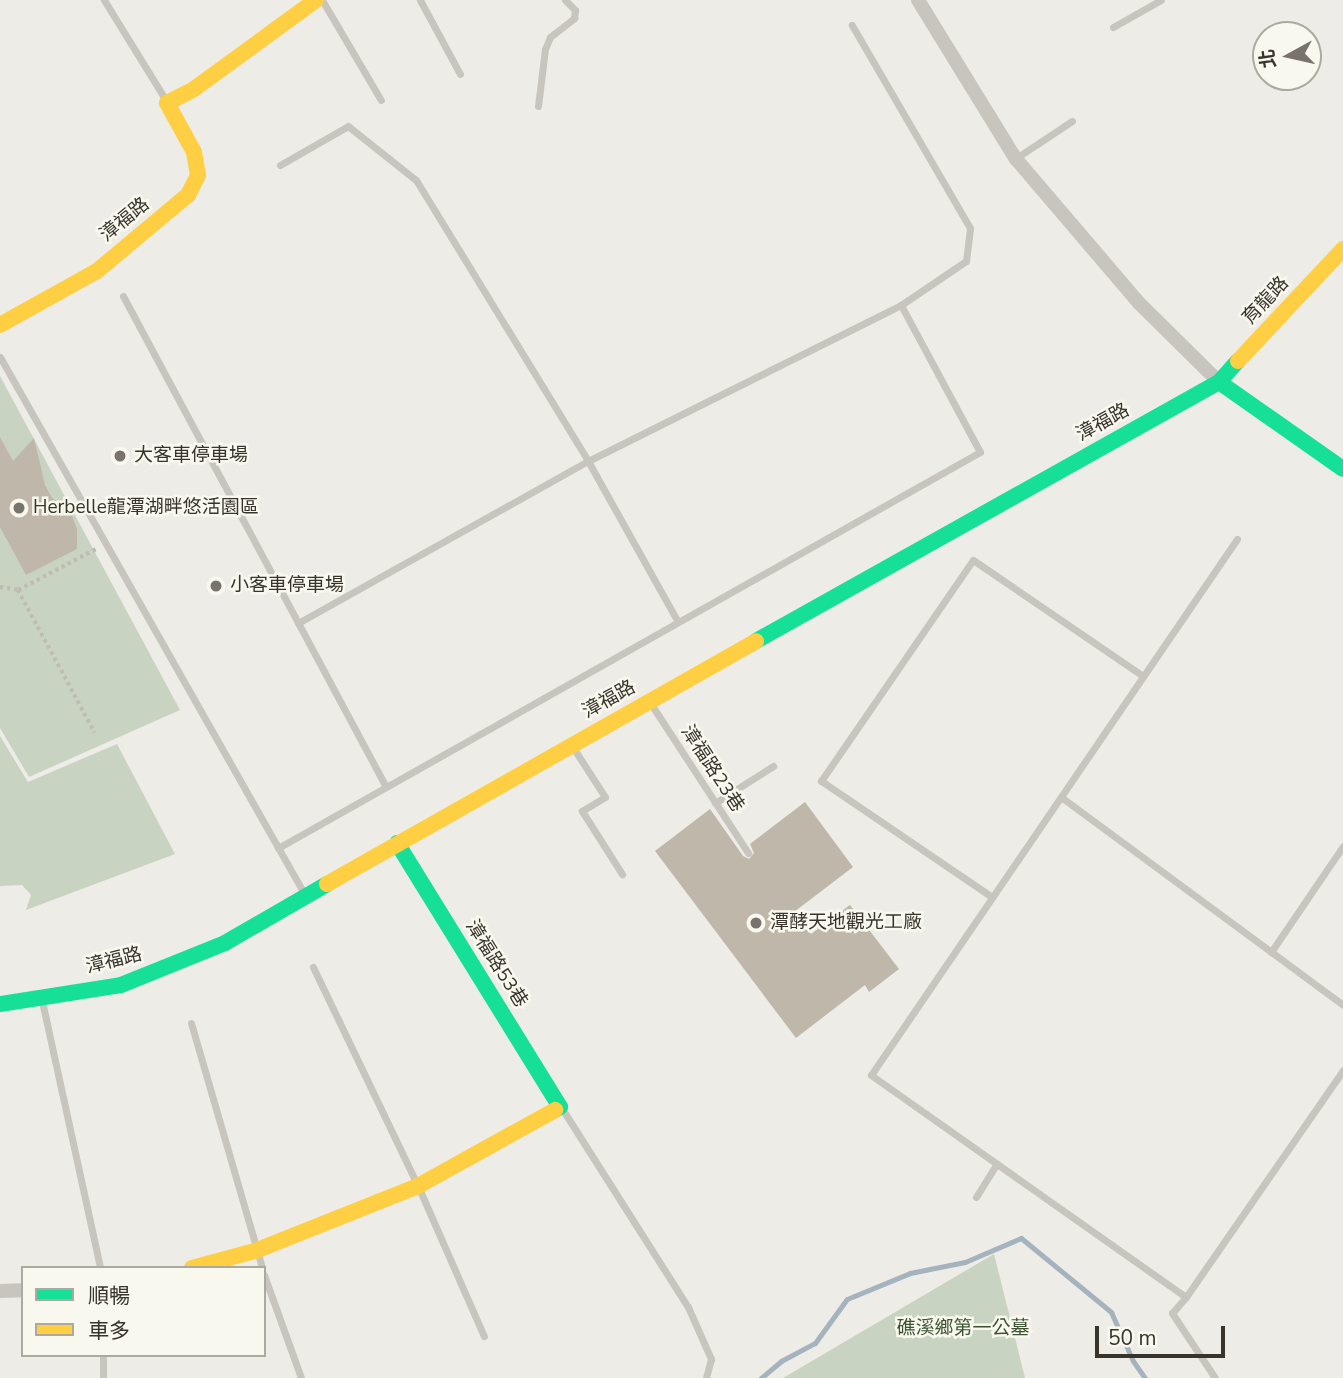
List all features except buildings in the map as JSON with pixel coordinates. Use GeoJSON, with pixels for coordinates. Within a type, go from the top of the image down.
{"type":"FeatureCollection","features":[{"type":"Feature","properties":{"kind":"street"},"geometry":{"type":"LineString","coordinates":[[167,103],[194,89],[317,0]]}},
{"type":"Feature","properties":{"kind":"street"},"geometry":{"type":"LineString","coordinates":[[918,0],[1016,159],[1139,303],[1219,382],[1343,468]]}},
{"type":"Feature","properties":{"kind":"street","name":"漳福路"},"geometry":{"type":"LineString","coordinates":[[0,325],[97,271],[188,195],[198,175],[194,152],[167,103]]}},
{"type":"Feature","properties":{"kind":"street","name":"育龍路"},"geometry":{"type":"LineString","coordinates":[[1219,382],[1343,249]]}},
{"type":"Feature","properties":{"kind":"street","name":"漳福路"},"geometry":{"type":"LineString","coordinates":[[0,1004],[121,985],[225,943],[397,843],[1219,382]]}},
{"type":"Feature","properties":{"kind":"street","name":"漳福路53巷"},"geometry":{"type":"LineString","coordinates":[[397,843],[560,1107]]}},
{"type":"Feature","properties":{"kind":"street"},"geometry":{"type":"LineString","coordinates":[[200,1266],[256,1251],[418,1186],[560,1107]]}},
{"type":"Feature","properties":{"kind":"street"},"geometry":{"type":"LineString","coordinates":[[0,1291],[21,1290]]}},
{"type":"Feature","properties":{"kind":"lane","name":"漳福路"},"geometry":{"type":"LineString","coordinates":[[104,0],[167,103]]}},
{"type":"Feature","properties":{"kind":"lane"},"geometry":{"type":"LineString","coordinates":[[322,0],[381,100]]}},
{"type":"Feature","properties":{"kind":"lane"},"geometry":{"type":"LineString","coordinates":[[420,0],[460,74]]}},
{"type":"Feature","properties":{"kind":"lane"},"geometry":{"type":"LineString","coordinates":[[538,106],[545,49],[550,37],[574,18],[575,10],[565,0]]}},
{"type":"Feature","properties":{"kind":"lane"},"geometry":{"type":"LineString","coordinates":[[1113,27],[1161,0]]}},
{"type":"Feature","properties":{"kind":"lane"},"geometry":{"type":"LineString","coordinates":[[298,622],[588,461],[901,304],[966,261],[970,228],[852,25]]}},
{"type":"Feature","properties":{"kind":"lane"},"geometry":{"type":"LineString","coordinates":[[1016,159],[1072,121]]}},
{"type":"Feature","properties":{"kind":"lane"},"geometry":{"type":"LineString","coordinates":[[280,165],[348,126],[416,180],[588,461],[678,622]]}},
{"type":"Feature","properties":{"kind":"lane"},"geometry":{"type":"LineString","coordinates":[[123,296],[386,787]]}},
{"type":"Feature","properties":{"kind":"lane"},"geometry":{"type":"LineString","coordinates":[[278,848],[980,452],[901,304]]}},
{"type":"Feature","properties":{"kind":"lane"},"geometry":{"type":"LineString","coordinates":[[0,357],[306,896]]}},
{"type":"Feature","properties":{"kind":"lane"},"geometry":{"type":"LineString","coordinates":[[1186,1297],[871,1075],[1237,538]]}},
{"type":"Feature","properties":{"kind":"lane"},"geometry":{"type":"LineString","coordinates":[[992,897],[821,781],[973,560],[1143,676]]}},
{"type":"Feature","properties":{"kind":"lane","name":"漳福路23巷"},"geometry":{"type":"LineString","coordinates":[[649,701],[748,853]]}},
{"type":"Feature","properties":{"kind":"lane"},"geometry":{"type":"LineString","coordinates":[[571,745],[606,797],[582,811],[622,874]]}},
{"type":"Feature","properties":{"kind":"lane"},"geometry":{"type":"LineString","coordinates":[[715,803],[773,766]]}},
{"type":"Feature","properties":{"kind":"lane"},"geometry":{"type":"LineString","coordinates":[[1060,797],[1343,1005]]}},
{"type":"Feature","properties":{"kind":"lane"},"geometry":{"type":"LineString","coordinates":[[1271,952],[1343,846]]}},
{"type":"Feature","properties":{"kind":"lane"},"geometry":{"type":"LineString","coordinates":[[313,967],[418,1186],[484,1336]]}},
{"type":"Feature","properties":{"kind":"lane"},"geometry":{"type":"LineString","coordinates":[[41,997],[100,1266]]}},
{"type":"Feature","properties":{"kind":"lane"},"geometry":{"type":"LineString","coordinates":[[191,1023],[261,1266]]}},
{"type":"Feature","properties":{"kind":"lane"},"geometry":{"type":"LineString","coordinates":[[1214,1378],[1172,1313],[1186,1297],[1343,1070]]}},
{"type":"Feature","properties":{"kind":"lane"},"geometry":{"type":"LineString","coordinates":[[560,1107],[688,1307],[711,1359],[706,1378]]}},
{"type":"Feature","properties":{"kind":"lane"},"geometry":{"type":"LineString","coordinates":[[976,1198],[997,1164]]}},
{"type":"Feature","properties":{"kind":"lane"},"geometry":{"type":"LineString","coordinates":[[266,1281],[301,1378]]}},
{"type":"Feature","properties":{"kind":"lane"},"geometry":{"type":"LineString","coordinates":[[103,1357],[103,1378]]}},
{"type":"Feature","properties":{"kind":"path"},"geometry":{"type":"LineString","coordinates":[[0,587],[18,590],[106,544]]}},
{"type":"Feature","properties":{"kind":"path"},"geometry":{"type":"LineString","coordinates":[[18,590],[96,733]]}},
{"type":"Feature","properties":{"kind":"green space"},"geometry":{"type":"Polygon","coordinates":[[[0,376],[180,710],[29,777],[0,728],[0,376]]]}},
{"type":"Feature","properties":{"kind":"green space"},"geometry":{"type":"Polygon","coordinates":[[[0,736],[28,782],[117,744],[175,854],[26,910],[31,895],[22,885],[0,886],[0,736]]]}},
{"type":"Feature","properties":{"kind":"green space","name":"礁溪鄉第一公墓"},"geometry":{"type":"Polygon","coordinates":[[[994,1254],[1025,1378],[783,1378],[994,1254]]]}},
{"type":"Feature","properties":{"kind":"waterway"},"geometry":{"type":"LineString","coordinates":[[761,1378],[781,1361],[815,1343],[847,1299],[910,1273],[965,1262],[1021,1238],[1111,1312],[1133,1361],[1145,1378]]}},
{"type":"Feature","properties":{"kind":"traffic: fast"},"geometry":{"type":"LineString","coordinates":[[756,641],[1219,382],[1238,361]]}},
{"type":"Feature","properties":{"kind":"traffic: fast"},"geometry":{"type":"LineString","coordinates":[[1219,382],[1343,469]]}},
{"type":"Feature","properties":{"kind":"traffic: fast"},"geometry":{"type":"LineString","coordinates":[[397,843],[560,1107],[555,1110]]}},
{"type":"Feature","properties":{"kind":"traffic: fast"},"geometry":{"type":"LineString","coordinates":[[0,1004],[121,985],[225,943],[327,884]]}},
{"type":"Feature","properties":{"kind":"traffic: slow"},"geometry":{"type":"LineString","coordinates":[[0,325],[97,271],[188,195],[198,175],[194,152],[167,103],[194,89],[316,0]]}},
{"type":"Feature","properties":{"kind":"traffic: slow"},"geometry":{"type":"LineString","coordinates":[[1238,361],[1343,249]]}},
{"type":"Feature","properties":{"kind":"traffic: slow"},"geometry":{"type":"LineString","coordinates":[[327,884],[756,641]]}},
{"type":"Feature","properties":{"kind":"traffic: slow"},"geometry":{"type":"LineString","coordinates":[[199,1266],[255,1251],[418,1186],[555,1110]]}},
{"type":"Feature","properties":{"kind":"place","name":"大客車停車場"},"geometry":{"type":"Point","coordinates":[120,456]}},
{"type":"Feature","properties":{"kind":"place","name":"Herbelle龍潭湖畔悠活園區"},"geometry":{"type":"Point","coordinates":[19,508]}},
{"type":"Feature","properties":{"kind":"place","name":"小客車停車場"},"geometry":{"type":"Point","coordinates":[216,586]}},
{"type":"Feature","properties":{"kind":"place","name":"潭酵天地觀光工廠"},"geometry":{"type":"Point","coordinates":[756,923]}}]}
